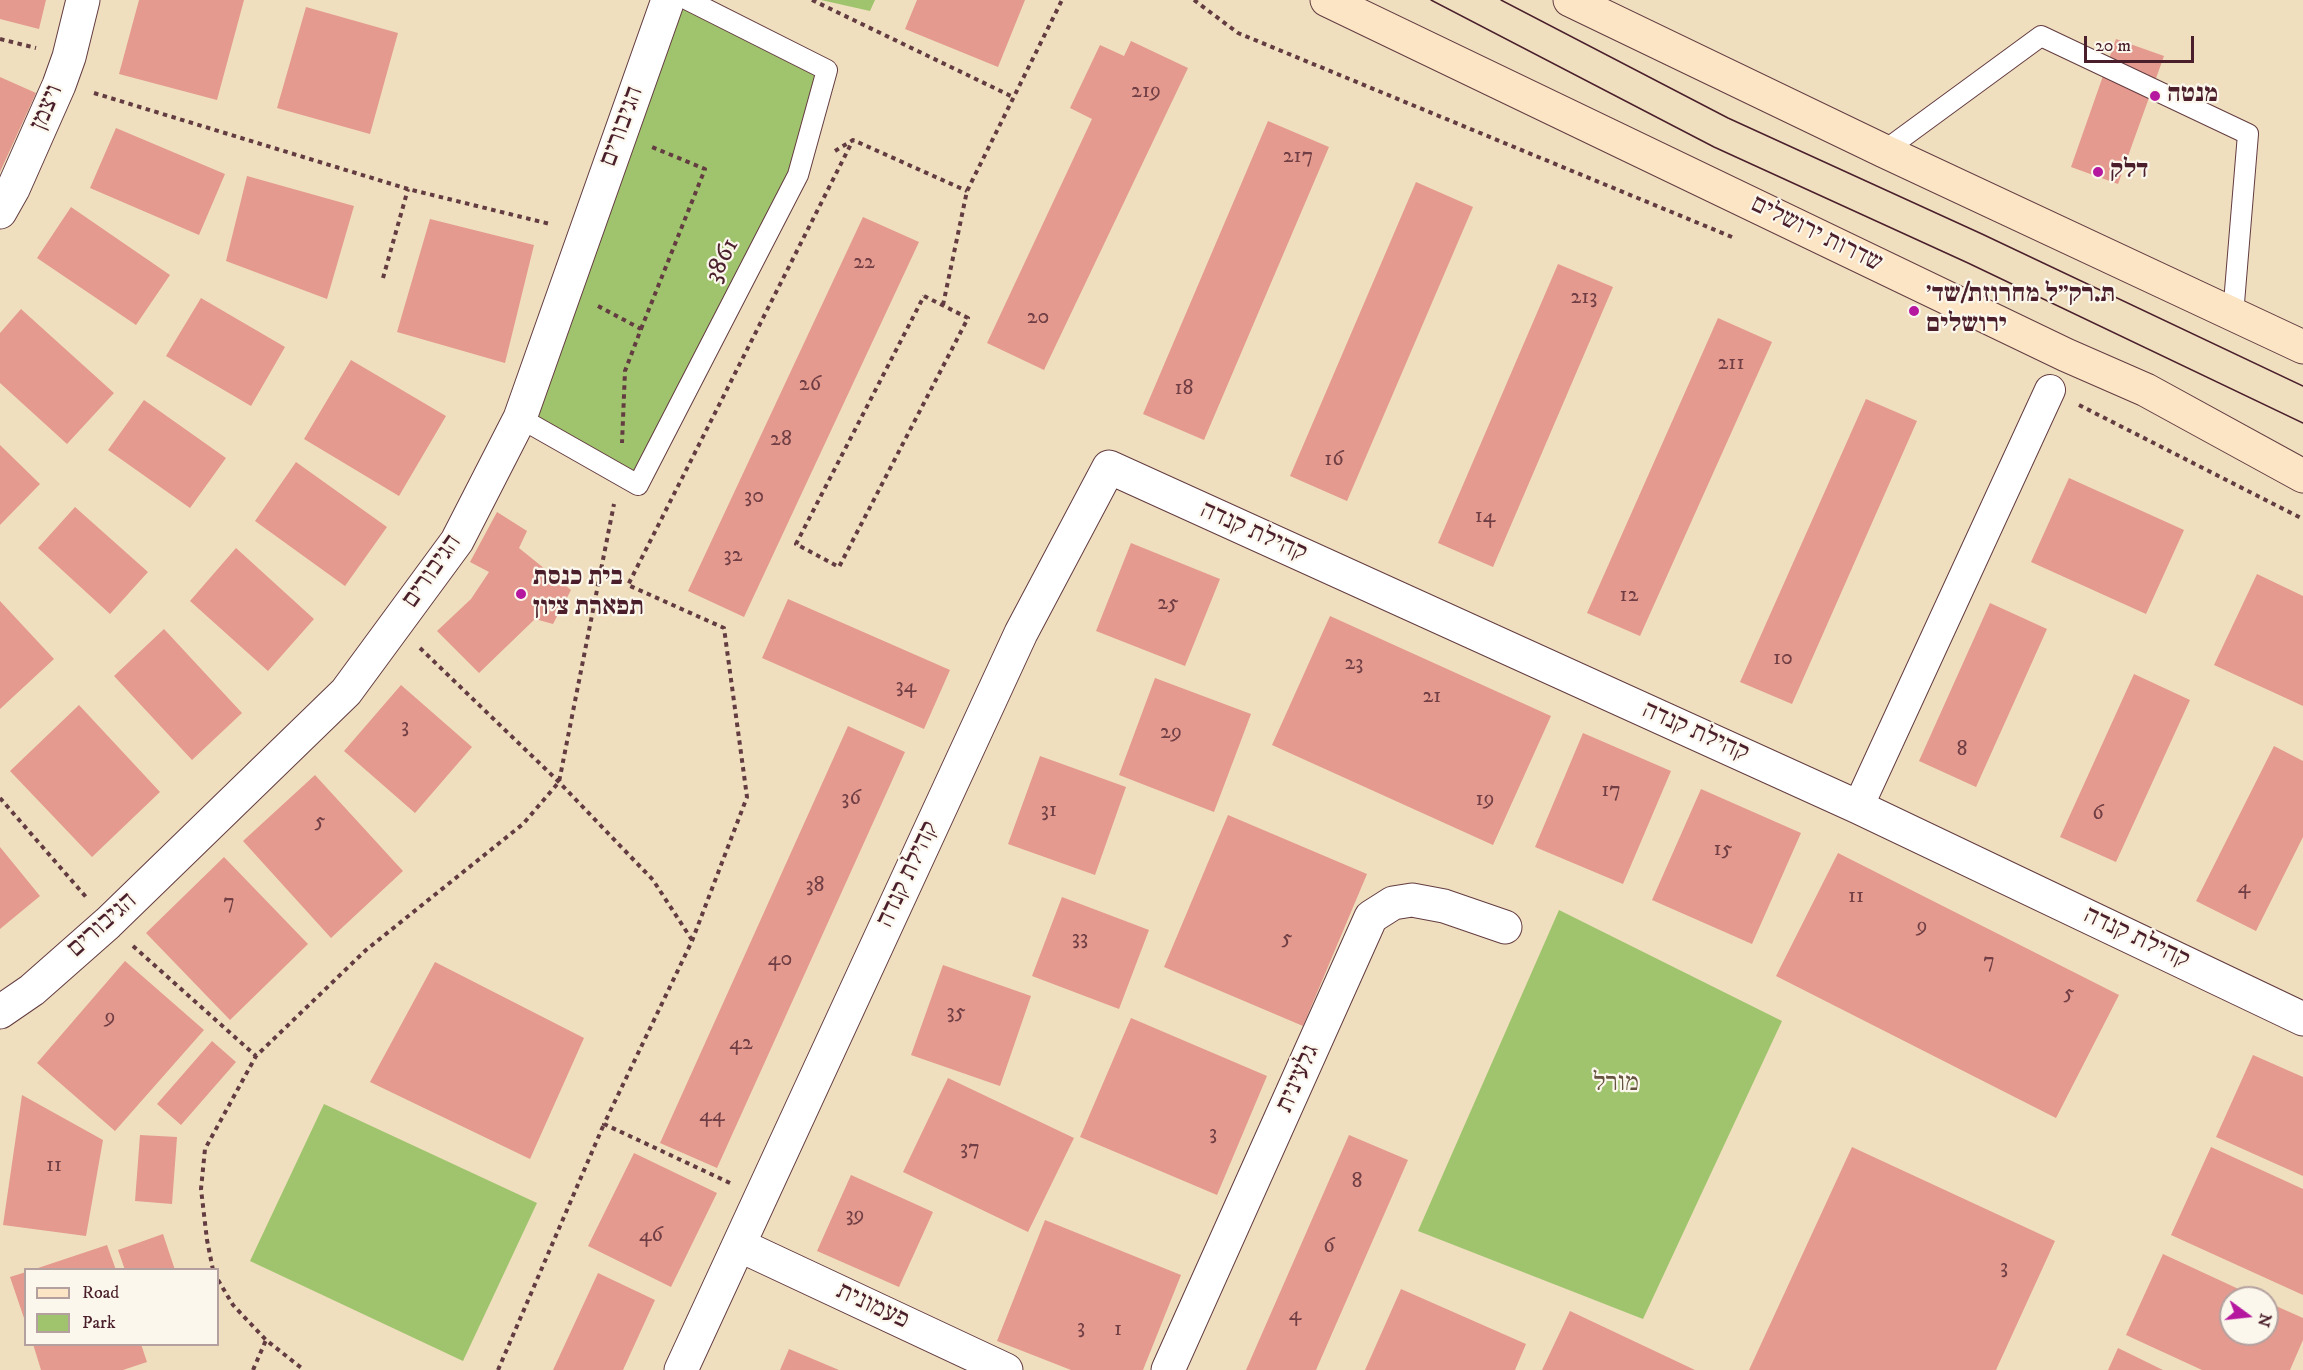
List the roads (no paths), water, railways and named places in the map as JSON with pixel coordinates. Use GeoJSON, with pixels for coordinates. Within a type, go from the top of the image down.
{"type":"FeatureCollection","features":[{"type":"Feature","properties":{"kind":"main road","name":"שדרות ירושלים"},"geometry":{"type":"LineString","coordinates":[[1327,0],[2044,345],[2146,390],[2303,476]]}},
{"type":"Feature","properties":{"kind":"main road"},"geometry":{"type":"LineString","coordinates":[[1570,0],[1884,151],[2303,347]]}},
{"type":"Feature","properties":{"kind":"street","name":"ויצמן"},"geometry":{"type":"LineString","coordinates":[[0,212],[13,189],[59,86],[69,57],[83,0]]}},
{"type":"Feature","properties":{"kind":"street","name":"הגיבורים"},"geometry":{"type":"LineString","coordinates":[[0,1012],[32,990],[108,923],[346,692],[457,541],[520,418],[668,0]]}},
{"type":"Feature","properties":{"kind":"street"},"geometry":{"type":"LineString","coordinates":[[1858,807],[2050,390]]}},
{"type":"Feature","properties":{"kind":"street","name":"קהילת קנדה"},"geometry":{"type":"LineString","coordinates":[[681,1370],[1021,633],[1109,467],[1858,807],[2303,1019]]}},
{"type":"Feature","properties":{"kind":"street","name":"גלעינית"},"geometry":{"type":"LineString","coordinates":[[1168,1370],[1371,917],[1393,903],[1412,900],[1444,906],[1505,927]]}},
{"type":"Feature","properties":{"kind":"street","name":"פעמונית"},"geometry":{"type":"LineString","coordinates":[[739,1245],[1006,1370]]}},
{"type":"Feature","properties":{"kind":"lane","name":"3861"},"geometry":{"type":"LineString","coordinates":[[520,418],[638,485],[798,174],[827,70],[688,0]]}},
{"type":"Feature","properties":{"kind":"lane"},"geometry":{"type":"LineString","coordinates":[[1884,151],[2041,36],[2248,134],[2233,315]]}},
{"type":"Feature","properties":{"kind":"tram line"},"geometry":{"type":"LineString","coordinates":[[1431,0],[1714,147],[1968,263],[2303,423]]}},
{"type":"Feature","properties":{"kind":"tram line"},"geometry":{"type":"LineString","coordinates":[[1501,0],[1728,118],[1982,234],[2303,386]]}},
{"type":"Feature","properties":{"kind":"place","name":"מנטה"},"geometry":{"type":"Point","coordinates":[2155,96]}},
{"type":"Feature","properties":{"kind":"place","name":"דלק"},"geometry":{"type":"Point","coordinates":[2098,172]}},
{"type":"Feature","properties":{"kind":"place","name":"ת.רק״ל מחרוזת/שד׳ ירושלים"},"geometry":{"type":"Point","coordinates":[1914,311]}},
{"type":"Feature","properties":{"kind":"place","name":"בית כנסת תפארת ציון"},"geometry":{"type":"Point","coordinates":[521,594]}},
{"type":"Feature","properties":{"kind":"park label","name":"מורל"},"geometry":{"type":"Point","coordinates":[1616,1085]}}]}
